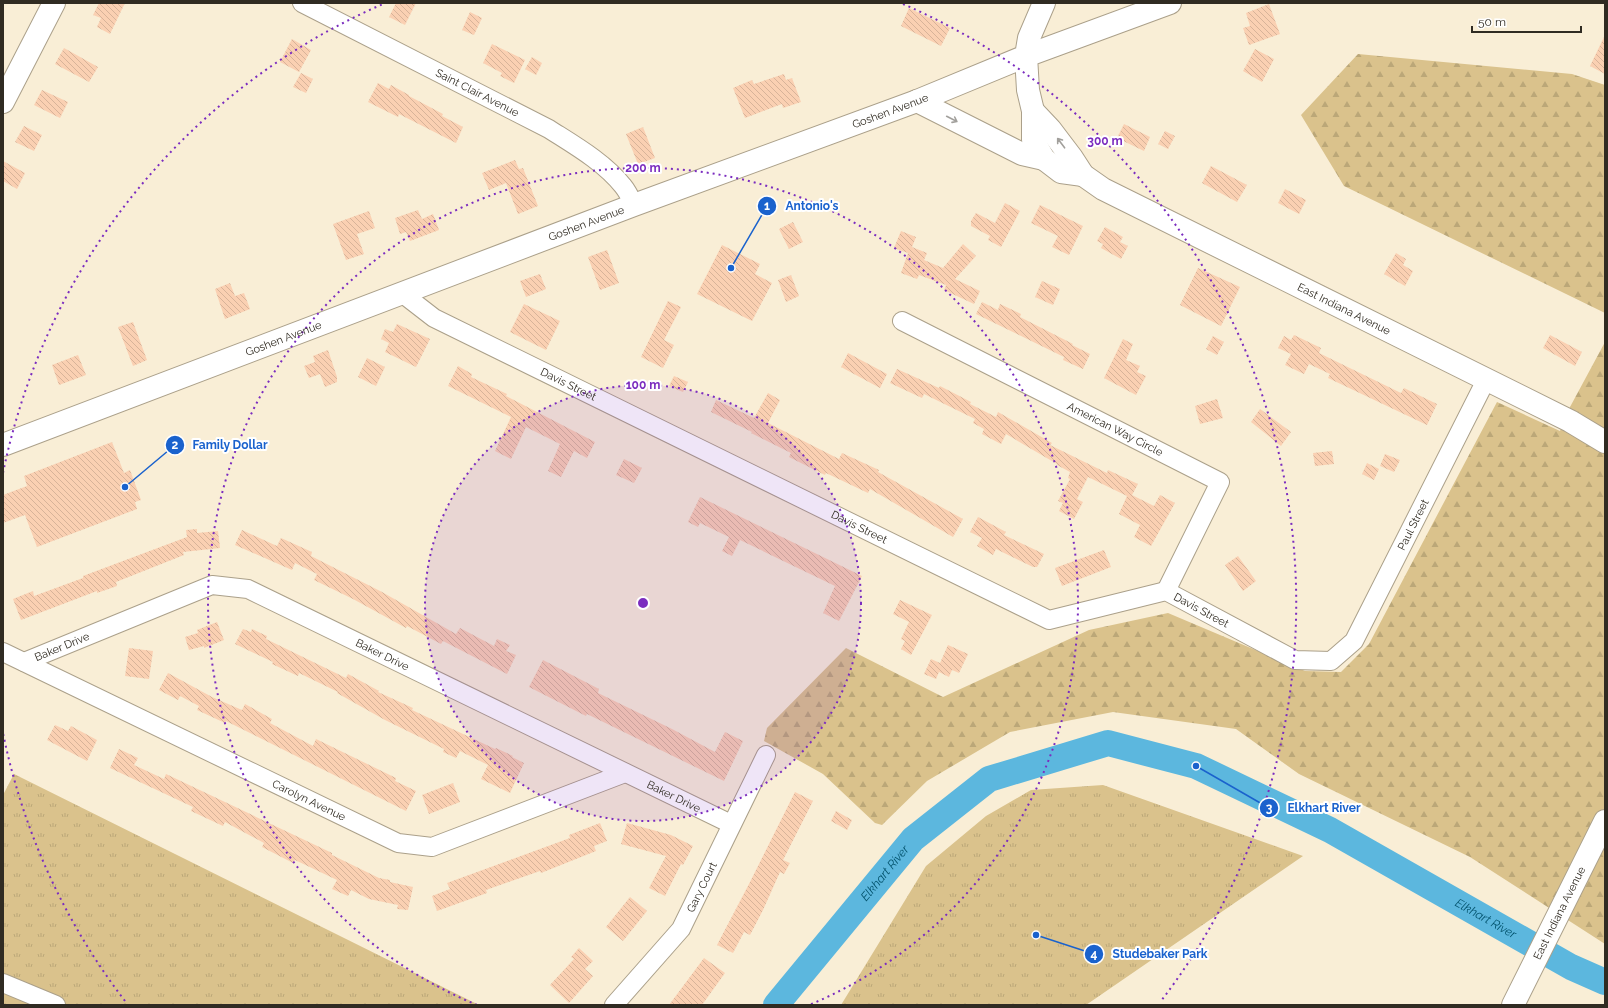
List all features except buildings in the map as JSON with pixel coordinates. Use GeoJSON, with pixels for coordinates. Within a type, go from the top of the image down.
{"type":"FeatureCollection","features":[{"type":"Feature","properties":{"kind":"main road"},"geometry":{"type":"LineString","coordinates":[[3,102],[54,3]]}},
{"type":"Feature","properties":{"kind":"main road","name":"East Indiana Avenue"},"geometry":{"type":"LineString","coordinates":[[1044,3],[1029,38],[1026,56],[1028,90],[1033,111],[1033,140],[1044,159],[1061,172],[1083,175]]}},
{"type":"Feature","properties":{"kind":"main road","name":"Goshen Avenue"},"geometry":{"type":"LineString","coordinates":[[3,445],[634,205],[917,101],[1026,56],[1170,3]]}},
{"type":"Feature","properties":{"kind":"main road"},"geometry":{"type":"LineString","coordinates":[[917,101],[1022,154],[1044,159]]}},
{"type":"Feature","properties":{"kind":"main road","name":"East Indiana Avenue"},"geometry":{"type":"LineString","coordinates":[[1033,111],[1050,128],[1083,175],[1103,189],[1570,421],[1605,442]]}},
{"type":"Feature","properties":{"kind":"main road","name":"East Indiana Avenue"},"geometry":{"type":"LineString","coordinates":[[1513,1005],[1605,821]]}},
{"type":"Feature","properties":{"kind":"street","name":"Saint Clair Avenue"},"geometry":{"type":"LineString","coordinates":[[302,3],[549,129],[582,150],[606,169],[623,186],[634,205]]}},
{"type":"Feature","properties":{"kind":"street","name":"Davis Street"},"geometry":{"type":"LineString","coordinates":[[403,294],[434,318],[1048,620],[1166,591],[1295,660],[1330,661]]}},
{"type":"Feature","properties":{"kind":"street","name":"American Way Circle"},"geometry":{"type":"LineString","coordinates":[[902,321],[1220,482],[1166,591]]}},
{"type":"Feature","properties":{"kind":"street","name":"Paul Street"},"geometry":{"type":"LineString","coordinates":[[1330,661],[1354,641],[1486,380]]}},
{"type":"Feature","properties":{"kind":"street","name":"Baker Drive"},"geometry":{"type":"LineString","coordinates":[[24,662],[212,585],[248,589],[731,824]]}},
{"type":"Feature","properties":{"kind":"street","name":"Carolyn Avenue"},"geometry":{"type":"LineString","coordinates":[[3,652],[398,843],[432,847],[625,772]]}},
{"type":"Feature","properties":{"kind":"street","name":"Gary Court"},"geometry":{"type":"LineString","coordinates":[[614,1005],[681,929],[766,755]]}},
{"type":"Feature","properties":{"kind":"street"},"geometry":{"type":"LineString","coordinates":[[3,983],[56,1005]]}},
{"type":"Feature","properties":{"kind":"green space"},"geometry":{"type":"Polygon","coordinates":[[[1358,54],[1572,74],[1605,85],[1605,313],[1344,186],[1301,115],[1358,54]]]}},
{"type":"Feature","properties":{"kind":"green space"},"geometry":{"type":"Polygon","coordinates":[[[1605,342],[1605,944],[1470,857],[1299,774],[1236,729],[1113,712],[1010,732],[927,781],[882,825],[875,823],[823,774],[764,741],[767,728],[846,648],[943,697],[1089,630],[1168,613],[1305,671],[1341,672],[1369,644],[1497,402],[1560,431],[1570,407],[1605,342]]]}},
{"type":"Feature","properties":{"kind":"green space"},"geometry":{"type":"Polygon","coordinates":[[[14,774],[479,1005],[3,1005],[3,795],[14,774]]]}},
{"type":"Feature","properties":{"kind":"green space"},"geometry":{"type":"Polygon","coordinates":[[[1103,785],[1303,856],[1086,1005],[841,1005],[926,866],[986,816],[1031,790],[1103,785]]]}},
{"type":"Feature","properties":{"kind":"waterway","name":"Elkhart River"},"geometry":{"type":"LineString","coordinates":[[776,1005],[913,839],[989,779],[1108,743],[1196,766],[1330,830],[1571,967],[1605,982]]}},
{"type":"Feature","properties":{"kind":"place","name":"Antonio's"},"geometry":{"type":"Point","coordinates":[731,268]}},
{"type":"Feature","properties":{"kind":"place","name":"Family Dollar"},"geometry":{"type":"Point","coordinates":[125,487]}},
{"type":"Feature","properties":{"kind":"place","name":"Elkhart River"},"geometry":{"type":"Point","coordinates":[1196,766]}},
{"type":"Feature","properties":{"kind":"place","name":"Studebaker Park"},"geometry":{"type":"Point","coordinates":[1036,935]}}]}
